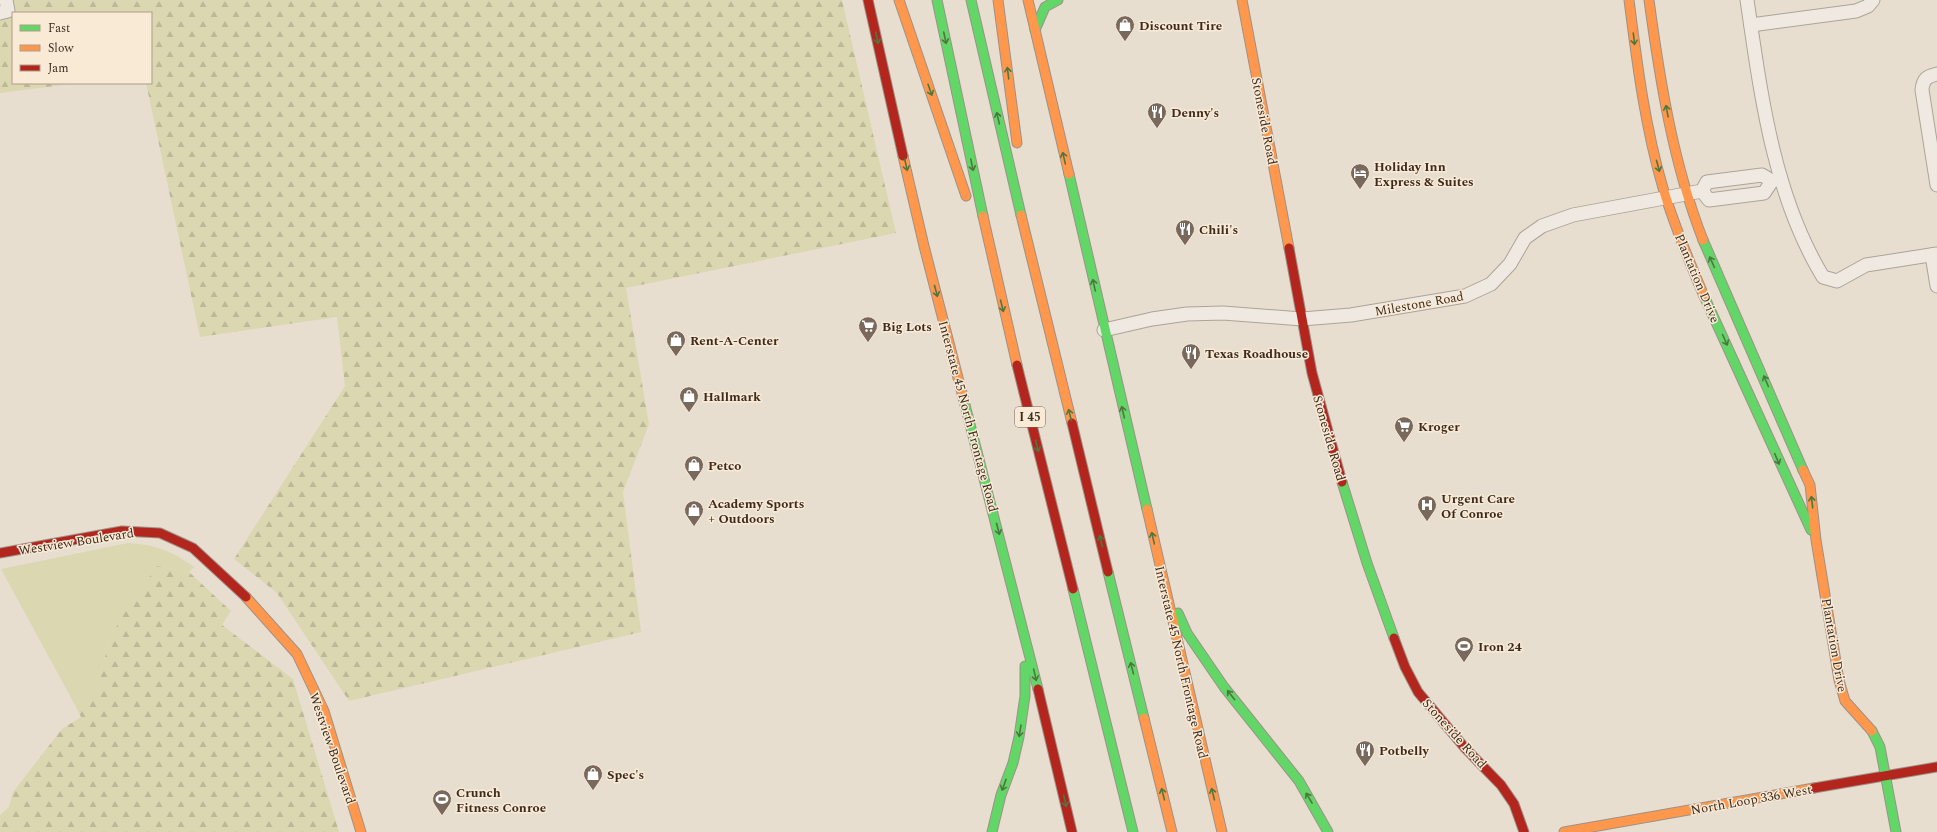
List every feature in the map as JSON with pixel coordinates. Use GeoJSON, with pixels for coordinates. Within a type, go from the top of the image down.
{"type":"FeatureCollection","features":[{"type":"Feature","properties":{"kind":"main road","name":"Interstate 45 North Frontage Road"},"geometry":{"type":"LineString","coordinates":[[868,0],[924,246],[1026,637],[1072,832]]}},
{"type":"Feature","properties":{"kind":"main road"},"geometry":{"type":"LineString","coordinates":[[899,0],[968,202]]}},
{"type":"Feature","properties":{"kind":"main road","name":"I 45"},"geometry":{"type":"LineString","coordinates":[[937,0],[997,284],[1133,832]]}},
{"type":"Feature","properties":{"kind":"main road"},"geometry":{"type":"LineString","coordinates":[[971,0],[1033,265],[1172,832]]}},
{"type":"Feature","properties":{"kind":"main road"},"geometry":{"type":"LineString","coordinates":[[998,0],[1019,156]]}},
{"type":"Feature","properties":{"kind":"main road","name":"Interstate 45 North Frontage Road"},"geometry":{"type":"LineString","coordinates":[[1028,0],[1222,832]]}},
{"type":"Feature","properties":{"kind":"main road"},"geometry":{"type":"LineString","coordinates":[[1035,30],[1041,10],[1053,1],[1058,0]]}},
{"type":"Feature","properties":{"kind":"main road","name":"Stoneside Road"},"geometry":{"type":"LineString","coordinates":[[1242,0],[1313,382],[1364,558],[1411,680],[1418,692],[1465,748],[1500,782],[1517,808],[1524,832]]}},
{"type":"Feature","properties":{"kind":"main road","name":"Plantation Drive"},"geometry":{"type":"LineString","coordinates":[[1629,0],[1638,71],[1656,160],[1666,198],[1691,264],[1790,492],[1816,540]]}},
{"type":"Feature","properties":{"kind":"main road","name":"Plantation Drive"},"geometry":{"type":"LineString","coordinates":[[1650,0],[1657,60],[1676,155],[1686,193],[1710,256],[1810,485],[1816,540],[1840,685],[1845,701],[1869,726],[1880,747],[1884,776],[1896,832]]}},
{"type":"Feature","properties":{"kind":"main road"},"geometry":{"type":"LineString","coordinates":[[1021,171],[1033,265]]}},
{"type":"Feature","properties":{"kind":"main road"},"geometry":{"type":"LineString","coordinates":[[974,217],[997,284]]}},
{"type":"Feature","properties":{"kind":"main road","name":"Westview Boulevard"},"geometry":{"type":"LineString","coordinates":[[0,553],[122,531],[160,533],[193,548],[239,589],[297,654],[324,711],[361,832]]}},
{"type":"Feature","properties":{"kind":"main road"},"geometry":{"type":"LineString","coordinates":[[1162,576],[1187,633],[1224,687],[1299,781],[1330,831]]}},
{"type":"Feature","properties":{"kind":"main road"},"geometry":{"type":"LineString","coordinates":[[992,832],[997,808],[1013,763],[1019,737],[1025,696],[1026,637]]}},
{"type":"Feature","properties":{"kind":"main road","name":"North Loop 336 West"},"geometry":{"type":"LineString","coordinates":[[1564,832],[1937,766]]}},
{"type":"Feature","properties":{"kind":"main road"},"geometry":{"type":"LineString","coordinates":[[984,832],[997,808]]}},
{"type":"Feature","properties":{"kind":"street"},"geometry":{"type":"LineString","coordinates":[[0,13],[8,11],[6,0]]}},
{"type":"Feature","properties":{"kind":"street"},"geometry":{"type":"LineString","coordinates":[[1747,0],[1776,180],[1823,277],[1837,281],[1866,265],[1935,255],[1937,286]]}},
{"type":"Feature","properties":{"kind":"street"},"geometry":{"type":"LineString","coordinates":[[1750,25],[1856,11],[1868,6],[1873,0]]}},
{"type":"Feature","properties":{"kind":"street"},"geometry":{"type":"LineString","coordinates":[[1937,74],[1929,76],[1924,80],[1922,90],[1937,185]]}},
{"type":"Feature","properties":{"kind":"street","name":"Milestone Road"},"geometry":{"type":"LineString","coordinates":[[1104,330],[1152,319],[1187,314],[1223,313],[1302,319],[1351,315],[1465,296],[1491,284],[1510,264],[1526,238],[1542,226],[1573,215],[1702,191],[1707,182],[1762,175],[1776,180]]}},
{"type":"Feature","properties":{"kind":"street"},"geometry":{"type":"LineString","coordinates":[[1736,178],[1739,196]]}},
{"type":"Feature","properties":{"kind":"street"},"geometry":{"type":"LineString","coordinates":[[1702,191],[1709,200],[1764,193],[1776,180]]}},
{"type":"Feature","properties":{"kind":"green space"},"geometry":{"type":"Polygon","coordinates":[[[0,0],[842,0],[896,233],[626,288],[649,424],[623,492],[641,632],[349,701],[277,593],[234,559],[345,386],[337,317],[200,337],[146,84],[152,84],[152,12],[12,12],[12,84],[70,84],[0,93],[0,0]]]}},
{"type":"Feature","properties":{"kind":"green space"},"geometry":{"type":"Polygon","coordinates":[[[128,543],[155,547],[179,557],[194,567],[189,572],[157,566],[110,639],[98,683],[89,696],[75,705],[1,569],[128,543]]]}},
{"type":"Feature","properties":{"kind":"green space"},"geometry":{"type":"Polygon","coordinates":[[[157,566],[189,572],[231,611],[222,625],[293,679],[339,832],[0,832],[0,815],[9,807],[13,792],[62,729],[81,717],[75,705],[89,696],[98,683],[110,639],[121,618],[157,566]]]}},
{"type":"Feature","properties":{"kind":"traffic: fast"},"geometry":{"type":"LineString","coordinates":[[937,0],[983,216]]}},
{"type":"Feature","properties":{"kind":"traffic: fast"},"geometry":{"type":"LineString","coordinates":[[971,0],[1021,215]]}},
{"type":"Feature","properties":{"kind":"traffic: fast"},"geometry":{"type":"LineString","coordinates":[[1035,30],[1045,7],[1058,0]]}},
{"type":"Feature","properties":{"kind":"traffic: fast"},"geometry":{"type":"LineString","coordinates":[[1069,174],[1147,509]]}},
{"type":"Feature","properties":{"kind":"traffic: fast"},"geometry":{"type":"LineString","coordinates":[[1703,240],[1803,470]]}},
{"type":"Feature","properties":{"kind":"traffic: fast"},"geometry":{"type":"LineString","coordinates":[[1704,296],[1811,530]]}},
{"type":"Feature","properties":{"kind":"traffic: fast"},"geometry":{"type":"LineString","coordinates":[[963,397],[1038,689]]}},
{"type":"Feature","properties":{"kind":"traffic: fast"},"geometry":{"type":"LineString","coordinates":[[1342,482],[1367,563],[1394,638]]}},
{"type":"Feature","properties":{"kind":"traffic: fast"},"geometry":{"type":"LineString","coordinates":[[1108,572],[1144,718]]}},
{"type":"Feature","properties":{"kind":"traffic: fast"},"geometry":{"type":"LineString","coordinates":[[1073,589],[1133,832]]}},
{"type":"Feature","properties":{"kind":"traffic: fast"},"geometry":{"type":"LineString","coordinates":[[1178,613],[1187,633],[1224,687],[1299,781],[1328,832]]}},
{"type":"Feature","properties":{"kind":"traffic: fast"},"geometry":{"type":"LineString","coordinates":[[992,832],[1001,795],[1013,763],[1019,737],[1025,696],[1025,666]]}},
{"type":"Feature","properties":{"kind":"traffic: fast"},"geometry":{"type":"LineString","coordinates":[[1872,731],[1880,747],[1896,832]]}},
{"type":"Feature","properties":{"kind":"traffic: slow"},"geometry":{"type":"LineString","coordinates":[[899,0],[966,196]]}},
{"type":"Feature","properties":{"kind":"traffic: slow"},"geometry":{"type":"LineString","coordinates":[[998,0],[1017,143]]}},
{"type":"Feature","properties":{"kind":"traffic: slow"},"geometry":{"type":"LineString","coordinates":[[1028,0],[1069,174]]}},
{"type":"Feature","properties":{"kind":"traffic: slow"},"geometry":{"type":"LineString","coordinates":[[1242,0],[1289,248]]}},
{"type":"Feature","properties":{"kind":"traffic: slow"},"geometry":{"type":"LineString","coordinates":[[1629,0],[1642,95],[1651,142],[1667,202],[1704,296]]}},
{"type":"Feature","properties":{"kind":"traffic: slow"},"geometry":{"type":"LineString","coordinates":[[1649,0],[1669,122],[1683,181],[1703,240]]}},
{"type":"Feature","properties":{"kind":"traffic: slow"},"geometry":{"type":"LineString","coordinates":[[903,156],[924,246],[963,397]]}},
{"type":"Feature","properties":{"kind":"traffic: slow"},"geometry":{"type":"LineString","coordinates":[[1021,215],[1072,423]]}},
{"type":"Feature","properties":{"kind":"traffic: slow"},"geometry":{"type":"LineString","coordinates":[[983,216],[1017,365]]}},
{"type":"Feature","properties":{"kind":"traffic: slow"},"geometry":{"type":"LineString","coordinates":[[1803,470],[1810,485],[1816,540],[1839,680],[1845,701],[1872,731]]}},
{"type":"Feature","properties":{"kind":"traffic: slow"},"geometry":{"type":"LineString","coordinates":[[1147,509],[1222,832]]}},
{"type":"Feature","properties":{"kind":"traffic: slow"},"geometry":{"type":"LineString","coordinates":[[246,597],[297,654],[324,711],[361,832]]}},
{"type":"Feature","properties":{"kind":"traffic: slow"},"geometry":{"type":"LineString","coordinates":[[1144,718],[1172,832]]}},
{"type":"Feature","properties":{"kind":"traffic: slow"},"geometry":{"type":"LineString","coordinates":[[1564,832],[1814,788]]}},
{"type":"Feature","properties":{"kind":"traffic: jam"},"geometry":{"type":"LineString","coordinates":[[868,0],[903,156]]}},
{"type":"Feature","properties":{"kind":"traffic: jam"},"geometry":{"type":"LineString","coordinates":[[1289,248],[1312,373],[1342,482]]}},
{"type":"Feature","properties":{"kind":"traffic: jam"},"geometry":{"type":"LineString","coordinates":[[1017,365],[1073,589]]}},
{"type":"Feature","properties":{"kind":"traffic: jam"},"geometry":{"type":"LineString","coordinates":[[1072,423],[1108,572]]}},
{"type":"Feature","properties":{"kind":"traffic: jam"},"geometry":{"type":"LineString","coordinates":[[0,553],[122,531],[160,533],[193,548],[246,597]]}},
{"type":"Feature","properties":{"kind":"traffic: jam"},"geometry":{"type":"LineString","coordinates":[[1394,638],[1405,667],[1418,692],[1465,748],[1501,785],[1514,804],[1524,832]]}},
{"type":"Feature","properties":{"kind":"traffic: jam"},"geometry":{"type":"LineString","coordinates":[[1038,689],[1072,832]]}},
{"type":"Feature","properties":{"kind":"traffic: jam"},"geometry":{"type":"LineString","coordinates":[[1814,788],[1937,767]]}},
{"type":"Feature","properties":{"kind":"place","name":"Discount Tire"},"geometry":{"type":"Point","coordinates":[1125,42]}},
{"type":"Feature","properties":{"kind":"place","name":"Denny's"},"geometry":{"type":"Point","coordinates":[1157,129]}},
{"type":"Feature","properties":{"kind":"place","name":"Holiday Inn Express & Suites"},"geometry":{"type":"Point","coordinates":[1360,190]}},
{"type":"Feature","properties":{"kind":"place","name":"Chili's"},"geometry":{"type":"Point","coordinates":[1185,246]}},
{"type":"Feature","properties":{"kind":"place","name":"Big Lots"},"geometry":{"type":"Point","coordinates":[868,343]}},
{"type":"Feature","properties":{"kind":"place","name":"Rent-A-Center"},"geometry":{"type":"Point","coordinates":[676,357]}},
{"type":"Feature","properties":{"kind":"place","name":"Texas Roadhouse"},"geometry":{"type":"Point","coordinates":[1191,370]}},
{"type":"Feature","properties":{"kind":"place","name":"Hallmark"},"geometry":{"type":"Point","coordinates":[689,413]}},
{"type":"Feature","properties":{"kind":"place","name":"Kroger"},"geometry":{"type":"Point","coordinates":[1404,443]}},
{"type":"Feature","properties":{"kind":"place","name":"Petco"},"geometry":{"type":"Point","coordinates":[694,482]}},
{"type":"Feature","properties":{"kind":"place","name":"Urgent Care Of Conroe"},"geometry":{"type":"Point","coordinates":[1427,522]}},
{"type":"Feature","properties":{"kind":"place","name":"Academy Sports + Outdoors"},"geometry":{"type":"Point","coordinates":[694,527]}},
{"type":"Feature","properties":{"kind":"place","name":"Iron 24"},"geometry":{"type":"Point","coordinates":[1464,663]}},
{"type":"Feature","properties":{"kind":"place","name":"Potbelly"},"geometry":{"type":"Point","coordinates":[1365,767]}},
{"type":"Feature","properties":{"kind":"place","name":"Spec's"},"geometry":{"type":"Point","coordinates":[593,791]}},
{"type":"Feature","properties":{"kind":"place","name":"Crunch Fitness Conroe"},"geometry":{"type":"Point","coordinates":[442,816]}}]}
